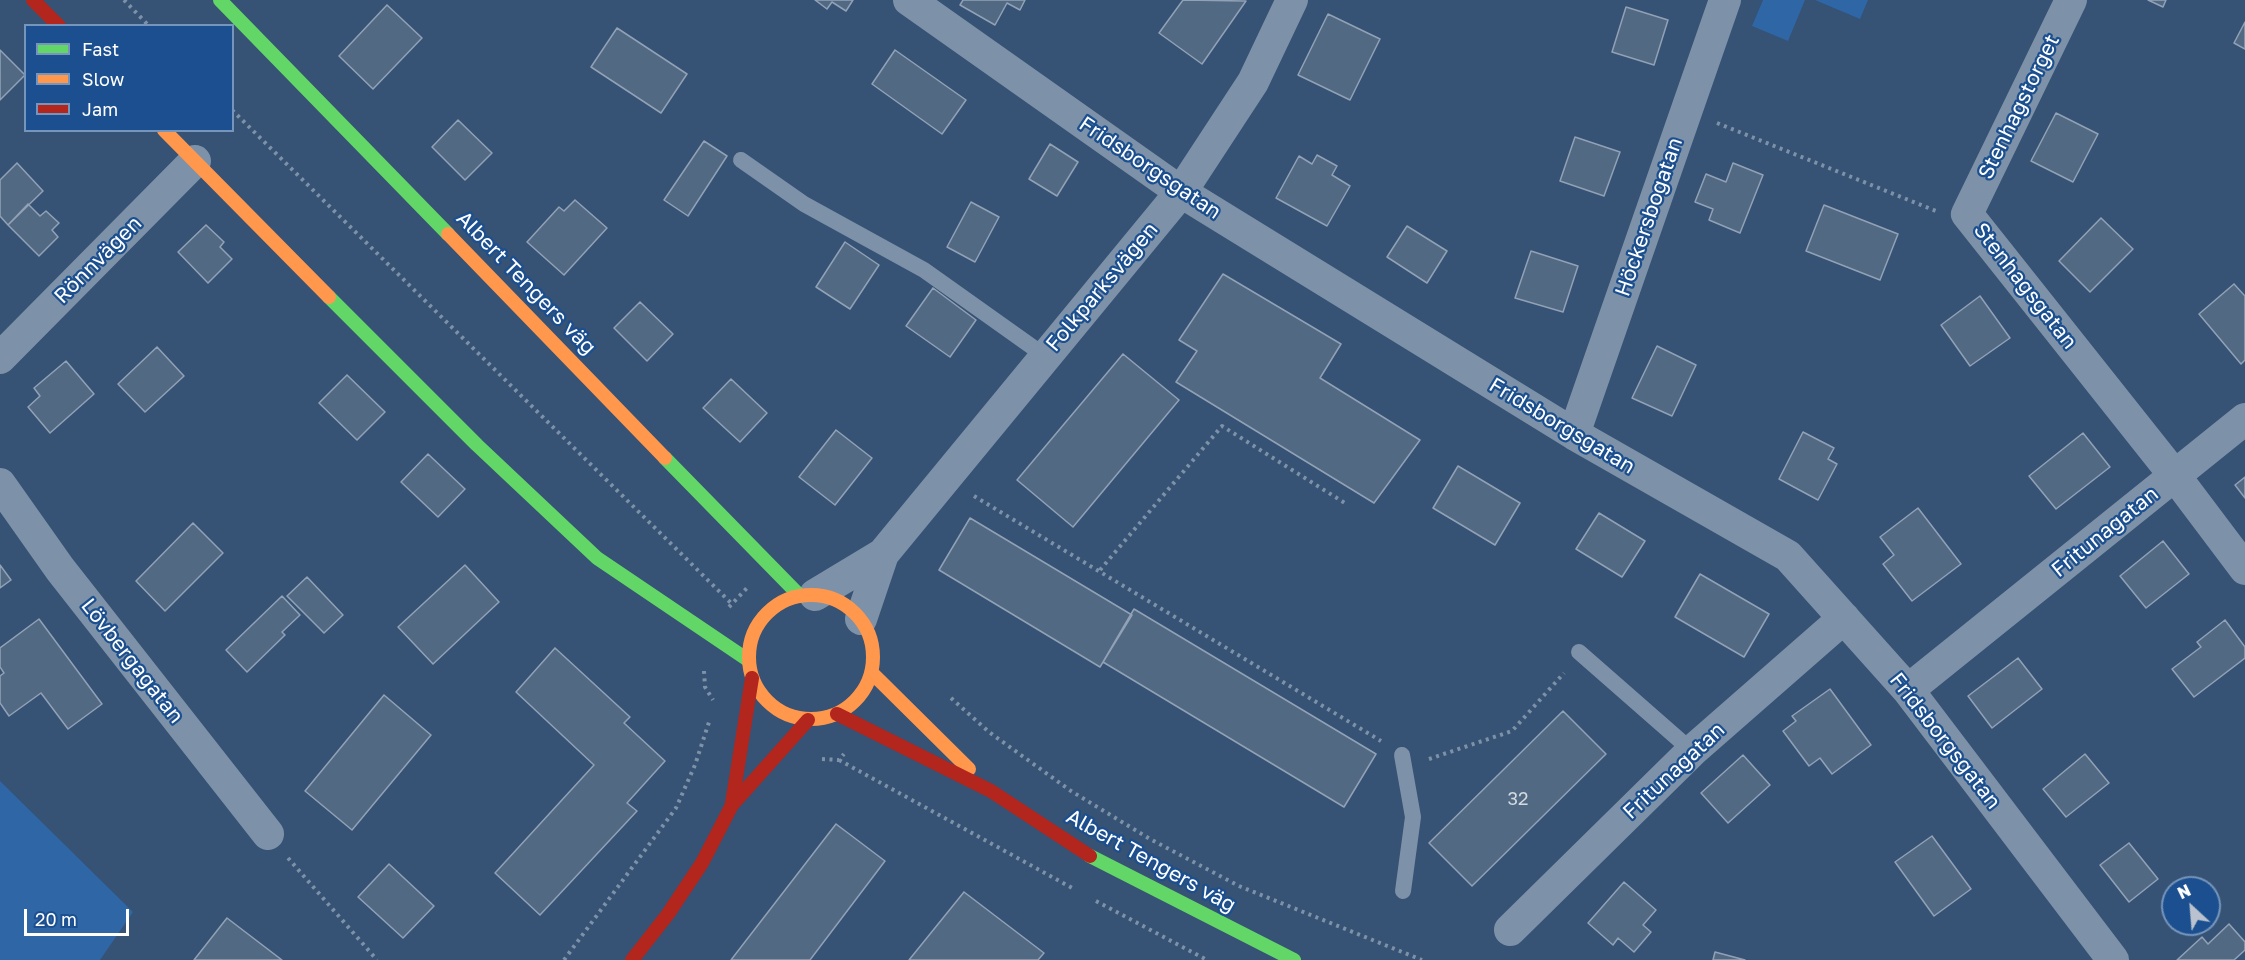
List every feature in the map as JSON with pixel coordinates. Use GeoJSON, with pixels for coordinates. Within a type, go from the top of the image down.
{"type":"FeatureCollection","features":[{"type":"Feature","properties":{"kind":"main road"},"geometry":{"type":"LineString","coordinates":[[33,0],[57,24]]}},
{"type":"Feature","properties":{"kind":"main road","name":"Albert Tengers väg"},"geometry":{"type":"LineString","coordinates":[[220,0],[771,565],[808,596]]}},
{"type":"Feature","properties":{"kind":"main road"},"geometry":{"type":"LineString","coordinates":[[166,132],[477,445],[597,558],[748,660]]}},
{"type":"Feature","properties":{"kind":"main road"},"geometry":{"type":"LineString","coordinates":[[808,596],[840,602],[861,619],[872,645],[872,673],[865,690],[853,704],[837,714],[808,720],[790,716],[773,708],[760,695],[752,678],[748,660],[752,637],[762,618],[780,604],[808,596]]}},
{"type":"Feature","properties":{"kind":"main road","name":"Albert Tengers väg"},"geometry":{"type":"LineString","coordinates":[[872,673],[991,791]]}},
{"type":"Feature","properties":{"kind":"main road"},"geometry":{"type":"LineString","coordinates":[[732,805],[746,728],[752,678]]}},
{"type":"Feature","properties":{"kind":"main road","name":"Albert Tengers väg"},"geometry":{"type":"LineString","coordinates":[[837,714],[991,791],[1097,860],[1293,960]]}},
{"type":"Feature","properties":{"kind":"main road"},"geometry":{"type":"LineString","coordinates":[[632,960],[668,914],[702,862],[732,805],[808,720]]}},
{"type":"Feature","properties":{"kind":"street","name":"Folkparksvägen"},"geometry":{"type":"LineString","coordinates":[[808,596],[882,554],[1181,192],[1253,82],[1292,0]]}},
{"type":"Feature","properties":{"kind":"street","name":"Höckersbogatan"},"geometry":{"type":"LineString","coordinates":[[1574,434],[1725,0]]}},
{"type":"Feature","properties":{"kind":"street","name":"Stenhagstorget"},"geometry":{"type":"LineString","coordinates":[[1968,214],[2071,0]]}},
{"type":"Feature","properties":{"kind":"street","name":"Fridsborgsgatan"},"geometry":{"type":"LineString","coordinates":[[924,4],[1181,192],[1574,434],[1788,556],[1908,690],[2113,960]]}},
{"type":"Feature","properties":{"kind":"street","name":"Rönnvägen"},"geometry":{"type":"LineString","coordinates":[[0,358],[195,161]]}},
{"type":"Feature","properties":{"kind":"street","name":"Stenhagsgatan"},"geometry":{"type":"LineString","coordinates":[[1968,214],[2175,476],[2245,569]]}},
{"type":"Feature","properties":{"kind":"street","name":"Fritunagatan"},"geometry":{"type":"LineString","coordinates":[[1908,690],[2245,419]]}},
{"type":"Feature","properties":{"kind":"street","name":"Lövbergagatan"},"geometry":{"type":"LineString","coordinates":[[0,484],[60,569],[268,834]]}},
{"type":"Feature","properties":{"kind":"street","name":"Folkparksvägen"},"geometry":{"type":"LineString","coordinates":[[861,619],[882,554]]}},
{"type":"Feature","properties":{"kind":"street","name":"Fritunagatan"},"geometry":{"type":"LineString","coordinates":[[1510,930],[1692,751],[1844,618]]}},
{"type":"Feature","properties":{"kind":"lane"},"geometry":{"type":"LineString","coordinates":[[741,160],[804,204],[924,270],[1045,356]]}},
{"type":"Feature","properties":{"kind":"lane"},"geometry":{"type":"LineString","coordinates":[[1579,652],[1692,751]]}},
{"type":"Feature","properties":{"kind":"lane"},"geometry":{"type":"LineString","coordinates":[[1402,754],[1413,817],[1403,891]]}},
{"type":"Feature","properties":{"kind":"path"},"geometry":{"type":"LineString","coordinates":[[124,0],[147,24]]}},
{"type":"Feature","properties":{"kind":"path","name":"Stenhagsgatan"},"geometry":{"type":"LineString","coordinates":[[1686,110],[1946,215],[1968,214]]}},
{"type":"Feature","properties":{"kind":"path"},"geometry":{"type":"LineString","coordinates":[[234,112],[731,603]]}},
{"type":"Feature","properties":{"kind":"path"},"geometry":{"type":"LineString","coordinates":[[1100,570],[1222,426],[1348,505]]}},
{"type":"Feature","properties":{"kind":"path"},"geometry":{"type":"LineString","coordinates":[[945,478],[1402,754],[1433,760],[1512,731],[1551,690],[1579,652]]}},
{"type":"Feature","properties":{"kind":"path"},"geometry":{"type":"LineString","coordinates":[[746,728],[715,702],[705,687],[703,660],[712,637],[731,603],[771,565]]}},
{"type":"Feature","properties":{"kind":"path"},"geometry":{"type":"LineString","coordinates":[[945,694],[989,732],[1071,791],[1150,839],[1239,886],[1422,960]]}},
{"type":"Feature","properties":{"kind":"path"},"geometry":{"type":"LineString","coordinates":[[564,960],[676,808],[695,765],[712,713]]}},
{"type":"Feature","properties":{"kind":"path"},"geometry":{"type":"LineString","coordinates":[[838,760],[867,728]]}},
{"type":"Feature","properties":{"kind":"path"},"geometry":{"type":"LineString","coordinates":[[780,750],[807,765],[824,758],[838,760],[1079,892]]}},
{"type":"Feature","properties":{"kind":"path"},"geometry":{"type":"LineString","coordinates":[[268,834],[377,960]]}},
{"type":"Feature","properties":{"kind":"path"},"geometry":{"type":"LineString","coordinates":[[1089,897],[1207,960]]}},
{"type":"Feature","properties":{"kind":"shaded area"},"geometry":{"type":"Polygon","coordinates":[[[1763,0],[1805,0],[1788,41],[1752,26],[1763,0]]]}},
{"type":"Feature","properties":{"kind":"shaded area"},"geometry":{"type":"Polygon","coordinates":[[[1815,0],[1868,0],[1860,19],[1815,0]]]}},
{"type":"Feature","properties":{"kind":"shaded area"},"geometry":{"type":"Polygon","coordinates":[[[0,781],[133,912],[100,960],[0,960],[0,781]]]}},
{"type":"Feature","properties":{"kind":"building"},"geometry":{"type":"Polygon","coordinates":[[[815,0],[853,0],[846,11],[832,2],[827,9],[815,0]]]}},
{"type":"Feature","properties":{"kind":"building"},"geometry":{"type":"Polygon","coordinates":[[[963,0],[1025,0],[1020,10],[1007,3],[995,25],[960,5],[963,0]]]}},
{"type":"Feature","properties":{"kind":"building"},"geometry":{"type":"Polygon","coordinates":[[[1183,0],[1246,1],[1202,64],[1159,33],[1183,0]]]}},
{"type":"Feature","properties":{"kind":"building"},"geometry":{"type":"Polygon","coordinates":[[[2148,0],[2166,0],[2163,7],[2148,0]]]}},
{"type":"Feature","properties":{"kind":"building"},"geometry":{"type":"Polygon","coordinates":[[[387,5],[422,38],[373,89],[339,56],[387,5]]]}},
{"type":"Feature","properties":{"kind":"building"},"geometry":{"type":"Polygon","coordinates":[[[1626,7],[1668,20],[1654,65],[1612,52],[1626,7]]]}},
{"type":"Feature","properties":{"kind":"building"},"geometry":{"type":"Polygon","coordinates":[[[1328,14],[1380,39],[1350,100],[1298,75],[1328,14]]]}},
{"type":"Feature","properties":{"kind":"building"},"geometry":{"type":"Polygon","coordinates":[[[2245,22],[2245,49],[2234,43],[2245,22]]]}},
{"type":"Feature","properties":{"kind":"building"},"geometry":{"type":"Polygon","coordinates":[[[617,28],[687,74],[661,113],[591,67],[617,28]]]}},
{"type":"Feature","properties":{"kind":"building"},"geometry":{"type":"Polygon","coordinates":[[[0,50],[24,76],[0,100],[0,50]]]}},
{"type":"Feature","properties":{"kind":"building"},"geometry":{"type":"Polygon","coordinates":[[[895,50],[966,100],[942,134],[872,84],[895,50]]]}},
{"type":"Feature","properties":{"kind":"building"},"geometry":{"type":"Polygon","coordinates":[[[2056,113],[2098,134],[2073,182],[2031,161],[2056,113]]]}},
{"type":"Feature","properties":{"kind":"building"},"geometry":{"type":"Polygon","coordinates":[[[458,120],[492,153],[465,180],[432,147],[458,120]]]}},
{"type":"Feature","properties":{"kind":"building"},"geometry":{"type":"Polygon","coordinates":[[[1575,137],[1620,152],[1604,196],[1560,181],[1575,137]]]}},
{"type":"Feature","properties":{"kind":"building"},"geometry":{"type":"Polygon","coordinates":[[[704,141],[727,156],[688,216],[664,200],[704,141]]]}},
{"type":"Feature","properties":{"kind":"building"},"geometry":{"type":"Polygon","coordinates":[[[1050,144],[1078,162],[1057,196],[1029,179],[1050,144]]]}},
{"type":"Feature","properties":{"kind":"building"},"geometry":{"type":"Polygon","coordinates":[[[1317,155],[1337,166],[1332,175],[1350,186],[1327,226],[1276,198],[1299,156],[1312,164],[1317,155]]]}},
{"type":"Feature","properties":{"kind":"building"},"geometry":{"type":"Polygon","coordinates":[[[17,163],[43,191],[8,225],[0,216],[0,180],[17,163]]]}},
{"type":"Feature","properties":{"kind":"building"},"geometry":{"type":"Polygon","coordinates":[[[1733,163],[1763,175],[1740,233],[1709,220],[1713,209],[1695,202],[1706,174],[1726,182],[1733,163]]]}},
{"type":"Feature","properties":{"kind":"building"},"geometry":{"type":"Polygon","coordinates":[[[575,200],[607,228],[564,275],[527,242],[559,207],[564,211],[575,200]]]}},
{"type":"Feature","properties":{"kind":"building"},"geometry":{"type":"Polygon","coordinates":[[[971,202],[999,217],[975,262],[947,247],[971,202]]]}},
{"type":"Feature","properties":{"kind":"building"},"geometry":{"type":"Polygon","coordinates":[[[28,204],[40,216],[46,211],[59,223],[52,230],[58,237],[39,256],[8,225],[28,204]]]}},
{"type":"Feature","properties":{"kind":"building"},"geometry":{"type":"Polygon","coordinates":[[[1824,205],[1898,234],[1880,280],[1806,251],[1824,205]]]}},
{"type":"Feature","properties":{"kind":"building"},"geometry":{"type":"Polygon","coordinates":[[[2101,218],[2133,249],[2090,292],[2059,261],[2101,218]]]}},
{"type":"Feature","properties":{"kind":"building"},"geometry":{"type":"Polygon","coordinates":[[[206,225],[224,242],[220,247],[232,259],[208,283],[178,252],[206,225]]]}},
{"type":"Feature","properties":{"kind":"building"},"geometry":{"type":"Polygon","coordinates":[[[1407,226],[1447,251],[1427,283],[1387,257],[1407,226]]]}},
{"type":"Feature","properties":{"kind":"building"},"geometry":{"type":"Polygon","coordinates":[[[845,242],[879,265],[850,309],[816,287],[845,242]]]}},
{"type":"Feature","properties":{"kind":"building"},"geometry":{"type":"Polygon","coordinates":[[[1531,251],[1578,266],[1563,312],[1515,298],[1531,251]]]}},
{"type":"Feature","properties":{"kind":"building"},"geometry":{"type":"Polygon","coordinates":[[[1223,274],[1341,344],[1320,378],[1420,440],[1374,503],[1176,382],[1197,351],[1179,340],[1223,274]]]}},
{"type":"Feature","properties":{"kind":"building"},"geometry":{"type":"Polygon","coordinates":[[[2234,284],[2245,296],[2245,360],[2241,364],[2199,314],[2234,284]]]}},
{"type":"Feature","properties":{"kind":"building"},"geometry":{"type":"Polygon","coordinates":[[[933,288],[976,320],[950,357],[906,326],[933,288]]]}},
{"type":"Feature","properties":{"kind":"building"},"geometry":{"type":"Polygon","coordinates":[[[1980,296],[2010,338],[1970,366],[1941,325],[1980,296]]]}},
{"type":"Feature","properties":{"kind":"building"},"geometry":{"type":"Polygon","coordinates":[[[640,302],[673,334],[647,361],[614,328],[640,302]]]}},
{"type":"Feature","properties":{"kind":"building"},"geometry":{"type":"Polygon","coordinates":[[[1657,346],[1696,365],[1672,416],[1632,398],[1657,346]]]}},
{"type":"Feature","properties":{"kind":"building"},"geometry":{"type":"Polygon","coordinates":[[[157,347],[184,376],[145,412],[118,384],[157,347]]]}},
{"type":"Feature","properties":{"kind":"building"},"geometry":{"type":"Polygon","coordinates":[[[1123,354],[1179,400],[1073,527],[1017,480],[1123,354]]]}},
{"type":"Feature","properties":{"kind":"building"},"geometry":{"type":"Polygon","coordinates":[[[66,361],[94,394],[50,433],[28,407],[40,396],[34,388],[66,361]]]}},
{"type":"Feature","properties":{"kind":"building"},"geometry":{"type":"Polygon","coordinates":[[[347,375],[385,412],[357,440],[319,403],[347,375]]]}},
{"type":"Feature","properties":{"kind":"building"},"geometry":{"type":"Polygon","coordinates":[[[731,379],[767,413],[740,442],[703,408],[731,379]]]}},
{"type":"Feature","properties":{"kind":"building"},"geometry":{"type":"Polygon","coordinates":[[[836,430],[872,458],[835,505],[799,477],[836,430]]]}},
{"type":"Feature","properties":{"kind":"building"},"geometry":{"type":"Polygon","coordinates":[[[1803,432],[1834,448],[1828,459],[1837,464],[1818,500],[1779,479],[1803,432]]]}},
{"type":"Feature","properties":{"kind":"building"},"geometry":{"type":"Polygon","coordinates":[[[2083,433],[2110,467],[2056,509],[2029,476],[2083,433]]]}},
{"type":"Feature","properties":{"kind":"building"},"geometry":{"type":"Polygon","coordinates":[[[428,454],[465,489],[438,517],[401,482],[428,454]]]}},
{"type":"Feature","properties":{"kind":"building"},"geometry":{"type":"Polygon","coordinates":[[[1458,466],[1520,503],[1495,545],[1433,508],[1458,466]]]}},
{"type":"Feature","properties":{"kind":"building"},"geometry":{"type":"Polygon","coordinates":[[[2245,477],[2245,498],[2235,485],[2245,477]]]}},
{"type":"Feature","properties":{"kind":"building"},"geometry":{"type":"Polygon","coordinates":[[[1918,508],[1961,564],[1912,601],[1883,564],[1894,555],[1880,537],[1918,508]]]}},
{"type":"Feature","properties":{"kind":"building"},"geometry":{"type":"Polygon","coordinates":[[[1599,513],[1645,541],[1622,577],[1576,549],[1599,513]]]}},
{"type":"Feature","properties":{"kind":"building"},"geometry":{"type":"Polygon","coordinates":[[[970,518],[1132,615],[1100,667],[939,570],[970,518]]]}},
{"type":"Feature","properties":{"kind":"building"},"geometry":{"type":"Polygon","coordinates":[[[193,523],[223,553],[165,611],[136,581],[193,523]]]}},
{"type":"Feature","properties":{"kind":"building"},"geometry":{"type":"Polygon","coordinates":[[[2163,541],[2189,574],[2146,608],[2120,576],[2163,541]]]}},
{"type":"Feature","properties":{"kind":"building"},"geometry":{"type":"Polygon","coordinates":[[[0,565],[11,580],[0,588],[0,565]]]}},
{"type":"Feature","properties":{"kind":"building"},"geometry":{"type":"Polygon","coordinates":[[[465,565],[499,602],[433,664],[398,627],[465,565]]]}},
{"type":"Feature","properties":{"kind":"building"},"geometry":{"type":"Polygon","coordinates":[[[1700,574],[1769,614],[1744,657],[1675,617],[1700,574]]]}},
{"type":"Feature","properties":{"kind":"building"},"geometry":{"type":"Polygon","coordinates":[[[307,577],[343,615],[324,633],[287,596],[307,577]]]}},
{"type":"Feature","properties":{"kind":"building"},"geometry":{"type":"Polygon","coordinates":[[[282,596],[300,615],[282,632],[285,635],[247,672],[226,650],[282,596]]]}},
{"type":"Feature","properties":{"kind":"building"},"geometry":{"type":"Polygon","coordinates":[[[1134,609],[1376,754],[1344,807],[1103,662],[1134,609]]]}},
{"type":"Feature","properties":{"kind":"building"},"geometry":{"type":"Polygon","coordinates":[[[39,619],[102,704],[68,729],[41,693],[9,716],[0,703],[0,676],[4,673],[0,667],[0,648],[39,619]]]}},
{"type":"Feature","properties":{"kind":"building"},"geometry":{"type":"Polygon","coordinates":[[[2225,620],[2245,647],[2245,658],[2194,697],[2172,669],[2201,647],[2197,642],[2225,620]]]}},
{"type":"Feature","properties":{"kind":"building"},"geometry":{"type":"Polygon","coordinates":[[[555,648],[630,717],[624,723],[665,761],[627,803],[637,811],[540,915],[495,873],[594,765],[516,692],[555,648]]]}},
{"type":"Feature","properties":{"kind":"building"},"geometry":{"type":"Polygon","coordinates":[[[2018,658],[2042,689],[1992,728],[1968,696],[2018,658]]]}},
{"type":"Feature","properties":{"kind":"building"},"geometry":{"type":"Polygon","coordinates":[[[1830,689],[1871,745],[1832,774],[1820,758],[1809,766],[1783,731],[1796,721],[1792,716],[1830,689]]]}},
{"type":"Feature","properties":{"kind":"building"},"geometry":{"type":"Polygon","coordinates":[[[384,695],[431,735],[352,830],[305,791],[384,695]]]}},
{"type":"Feature","properties":{"kind":"building"},"geometry":{"type":"Polygon","coordinates":[[[1563,711],[1606,754],[1472,886],[1429,843],[1563,711]]]}},
{"type":"Feature","properties":{"kind":"building"},"geometry":{"type":"Polygon","coordinates":[[[2085,754],[2109,783],[2066,817],[2043,789],[2085,754]]]}},
{"type":"Feature","properties":{"kind":"building"},"geometry":{"type":"Polygon","coordinates":[[[1743,755],[1770,785],[1728,823],[1701,793],[1743,755]]]}},
{"type":"Feature","properties":{"kind":"building"},"geometry":{"type":"Polygon","coordinates":[[[836,824],[885,861],[810,960],[731,960],[836,824]]]}},
{"type":"Feature","properties":{"kind":"building"},"geometry":{"type":"Polygon","coordinates":[[[1932,836],[1971,889],[1934,916],[1895,862],[1932,836]]]}},
{"type":"Feature","properties":{"kind":"building"},"geometry":{"type":"Polygon","coordinates":[[[2129,843],[2158,879],[2129,902],[2100,865],[2129,843]]]}},
{"type":"Feature","properties":{"kind":"building"},"geometry":{"type":"Polygon","coordinates":[[[389,864],[434,906],[403,938],[358,897],[389,864]]]}},
{"type":"Feature","properties":{"kind":"building"},"geometry":{"type":"Polygon","coordinates":[[[1624,882],[1656,910],[1643,925],[1651,932],[1634,952],[1618,938],[1613,945],[1588,923],[1624,882]]]}},
{"type":"Feature","properties":{"kind":"building"},"geometry":{"type":"Polygon","coordinates":[[[964,892],[1044,953],[1038,960],[909,960],[964,892]]]}},
{"type":"Feature","properties":{"kind":"building"},"geometry":{"type":"Polygon","coordinates":[[[227,918],[282,960],[194,960],[227,918]]]}},
{"type":"Feature","properties":{"kind":"building"},"geometry":{"type":"Polygon","coordinates":[[[2229,924],[2245,942],[2245,950],[2234,960],[2177,960],[2202,937],[2208,944],[2216,936],[2221,936],[2221,932],[2229,924]]]}},
{"type":"Feature","properties":{"kind":"building"},"geometry":{"type":"Polygon","coordinates":[[[1715,952],[1745,960],[1713,960],[1715,952]]]}},
{"type":"Feature","properties":{"kind":"traffic: fast"},"geometry":{"type":"LineString","coordinates":[[220,0],[448,234]]}},
{"type":"Feature","properties":{"kind":"traffic: fast"},"geometry":{"type":"LineString","coordinates":[[329,297],[477,445],[597,558],[748,660]]}},
{"type":"Feature","properties":{"kind":"traffic: fast"},"geometry":{"type":"LineString","coordinates":[[665,458],[800,596]]}},
{"type":"Feature","properties":{"kind":"traffic: fast"},"geometry":{"type":"LineString","coordinates":[[1090,856],[1294,960]]}},
{"type":"Feature","properties":{"kind":"traffic: slow"},"geometry":{"type":"LineString","coordinates":[[166,132],[329,297]]}},
{"type":"Feature","properties":{"kind":"traffic: slow"},"geometry":{"type":"LineString","coordinates":[[448,234],[665,458]]}},
{"type":"Feature","properties":{"kind":"traffic: slow"},"geometry":{"type":"LineString","coordinates":[[811,595],[835,600],[855,613],[868,633],[873,657],[868,681],[855,701],[835,714],[811,719],[787,714],[767,701],[754,681],[749,657],[754,633],[767,613],[787,600],[811,595]]}},
{"type":"Feature","properties":{"kind":"traffic: slow"},"geometry":{"type":"LineString","coordinates":[[872,673],[969,769]]}},
{"type":"Feature","properties":{"kind":"traffic: jam"},"geometry":{"type":"LineString","coordinates":[[33,0],[57,24]]}},
{"type":"Feature","properties":{"kind":"traffic: jam"},"geometry":{"type":"LineString","coordinates":[[732,803],[752,678]]}},
{"type":"Feature","properties":{"kind":"traffic: jam"},"geometry":{"type":"LineString","coordinates":[[837,714],[991,791],[1090,856]]}},
{"type":"Feature","properties":{"kind":"traffic: jam"},"geometry":{"type":"LineString","coordinates":[[632,960],[668,914],[702,863],[732,805],[808,720]]}}]}
